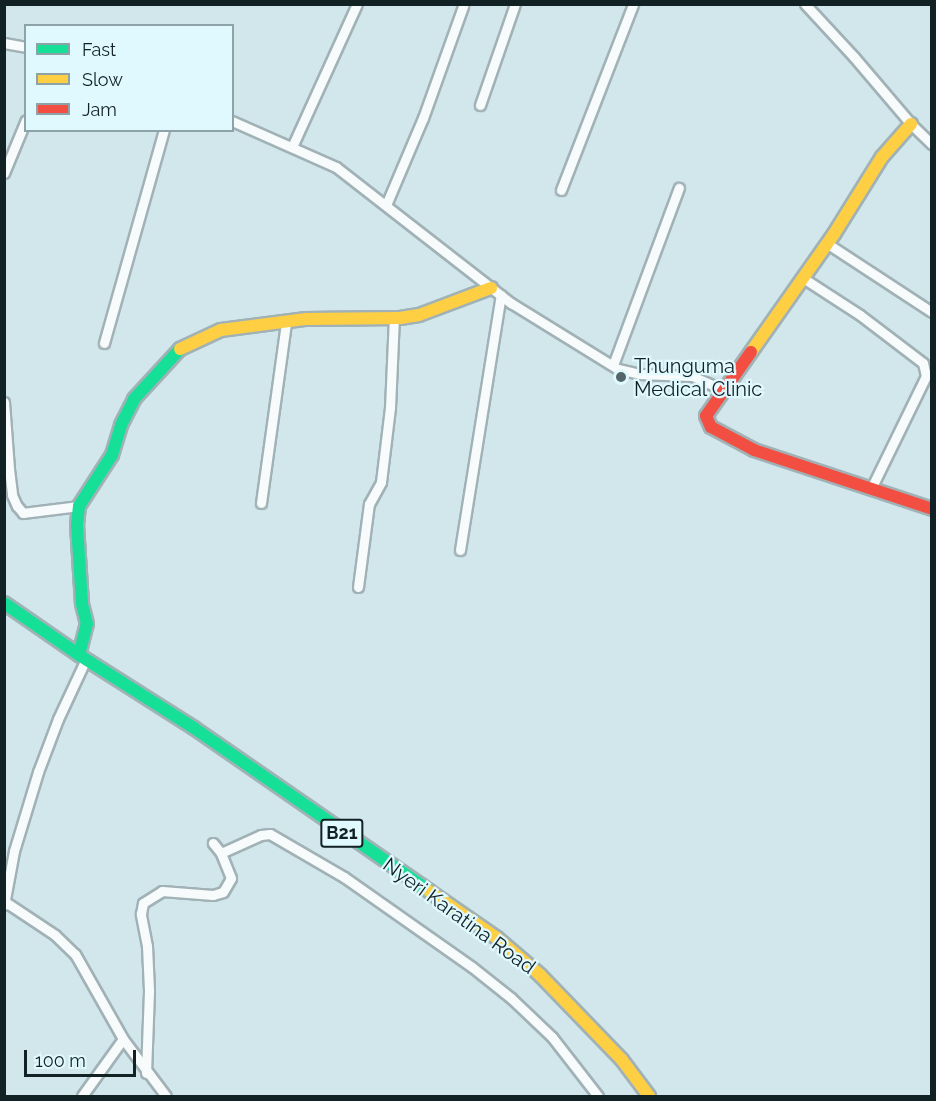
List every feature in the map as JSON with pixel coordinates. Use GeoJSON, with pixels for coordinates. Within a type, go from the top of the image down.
{"type":"FeatureCollection","features":[{"type":"Feature","properties":{"kind":"main road"},"geometry":{"type":"LineString","coordinates":[[911,124],[882,157],[828,243],[706,416],[706,422],[722,435],[754,450],[932,509]]}},
{"type":"Feature","properties":{"kind":"main road"},"geometry":{"type":"LineString","coordinates":[[82,657],[87,624],[82,604],[77,525],[79,506],[112,455],[121,425],[134,399],[169,359],[182,348],[221,330],[286,322],[419,315],[496,292]]}},
{"type":"Feature","properties":{"kind":"main road","name":"Nyeri Karatina Road"},"geometry":{"type":"LineString","coordinates":[[4,603],[82,657],[194,728],[497,938],[540,975],[578,1013],[622,1060],[649,1096]]}},
{"type":"Feature","properties":{"kind":"street"},"geometry":{"type":"LineString","coordinates":[[292,147],[357,4]]}},
{"type":"Feature","properties":{"kind":"street"},"geometry":{"type":"LineString","coordinates":[[480,105],[515,4]]}},
{"type":"Feature","properties":{"kind":"street"},"geometry":{"type":"LineString","coordinates":[[561,190],[633,4]]}},
{"type":"Feature","properties":{"kind":"street"},"geometry":{"type":"LineString","coordinates":[[806,4],[911,124],[932,144]]}},
{"type":"Feature","properties":{"kind":"street"},"geometry":{"type":"LineString","coordinates":[[386,205],[423,118],[463,6]]}},
{"type":"Feature","properties":{"kind":"street"},"geometry":{"type":"LineString","coordinates":[[4,44],[24,47]]}},
{"type":"Feature","properties":{"kind":"street"},"geometry":{"type":"LineString","coordinates":[[234,122],[336,167],[496,292],[576,345],[628,372],[692,376],[724,391]]}},
{"type":"Feature","properties":{"kind":"street"},"geometry":{"type":"LineString","coordinates":[[4,173],[24,125]]}},
{"type":"Feature","properties":{"kind":"street"},"geometry":{"type":"LineString","coordinates":[[104,343],[163,132]]}},
{"type":"Feature","properties":{"kind":"street"},"geometry":{"type":"LineString","coordinates":[[613,365],[679,188]]}},
{"type":"Feature","properties":{"kind":"street"},"geometry":{"type":"LineString","coordinates":[[828,243],[932,312]]}},
{"type":"Feature","properties":{"kind":"street"},"geometry":{"type":"LineString","coordinates":[[803,278],[860,315],[923,363],[926,376],[871,489]]}},
{"type":"Feature","properties":{"kind":"street"},"geometry":{"type":"LineString","coordinates":[[460,550],[496,292]]}},
{"type":"Feature","properties":{"kind":"street"},"geometry":{"type":"LineString","coordinates":[[358,587],[369,504],[381,482],[390,408],[394,318]]}},
{"type":"Feature","properties":{"kind":"street"},"geometry":{"type":"LineString","coordinates":[[261,503],[286,322]]}},
{"type":"Feature","properties":{"kind":"street"},"geometry":{"type":"LineString","coordinates":[[4,402],[12,495],[17,506],[23,513],[79,506]]}},
{"type":"Feature","properties":{"kind":"street"},"geometry":{"type":"LineString","coordinates":[[82,657],[38,772],[14,851],[5,903],[55,935],[75,954],[123,1039],[146,1073],[166,1096]]}},
{"type":"Feature","properties":{"kind":"street"},"geometry":{"type":"LineString","coordinates":[[221,853],[261,834],[270,834],[344,878],[472,967],[511,998],[552,1037],[598,1096]]}},
{"type":"Feature","properties":{"kind":"street"},"geometry":{"type":"LineString","coordinates":[[146,1073],[149,990],[147,946],[141,914],[143,903],[162,891],[213,895],[223,892],[231,878],[221,853],[213,843]]}},
{"type":"Feature","properties":{"kind":"street"},"geometry":{"type":"LineString","coordinates":[[82,1096],[123,1039]]}},
{"type":"Feature","properties":{"kind":"traffic: fast"},"geometry":{"type":"LineString","coordinates":[[79,655],[87,624],[82,604],[77,525],[79,506],[112,455],[121,425],[134,399],[180,349]]}},
{"type":"Feature","properties":{"kind":"traffic: fast"},"geometry":{"type":"LineString","coordinates":[[4,603],[79,655],[194,728],[429,891]]}},
{"type":"Feature","properties":{"kind":"traffic: slow"},"geometry":{"type":"LineString","coordinates":[[751,352],[834,234],[882,157],[911,124]]}},
{"type":"Feature","properties":{"kind":"traffic: slow"},"geometry":{"type":"LineString","coordinates":[[180,349],[221,330],[306,319],[400,318],[419,315],[491,288]]}},
{"type":"Feature","properties":{"kind":"traffic: slow"},"geometry":{"type":"LineString","coordinates":[[429,891],[497,938],[540,975],[622,1060],[649,1096]]}},
{"type":"Feature","properties":{"kind":"traffic: jam"},"geometry":{"type":"LineString","coordinates":[[751,352],[706,416],[711,427],[754,450],[932,509]]}},
{"type":"Feature","properties":{"kind":"place","name":"Thunguma Medical Clinic"},"geometry":{"type":"Point","coordinates":[621,377]}}]}
